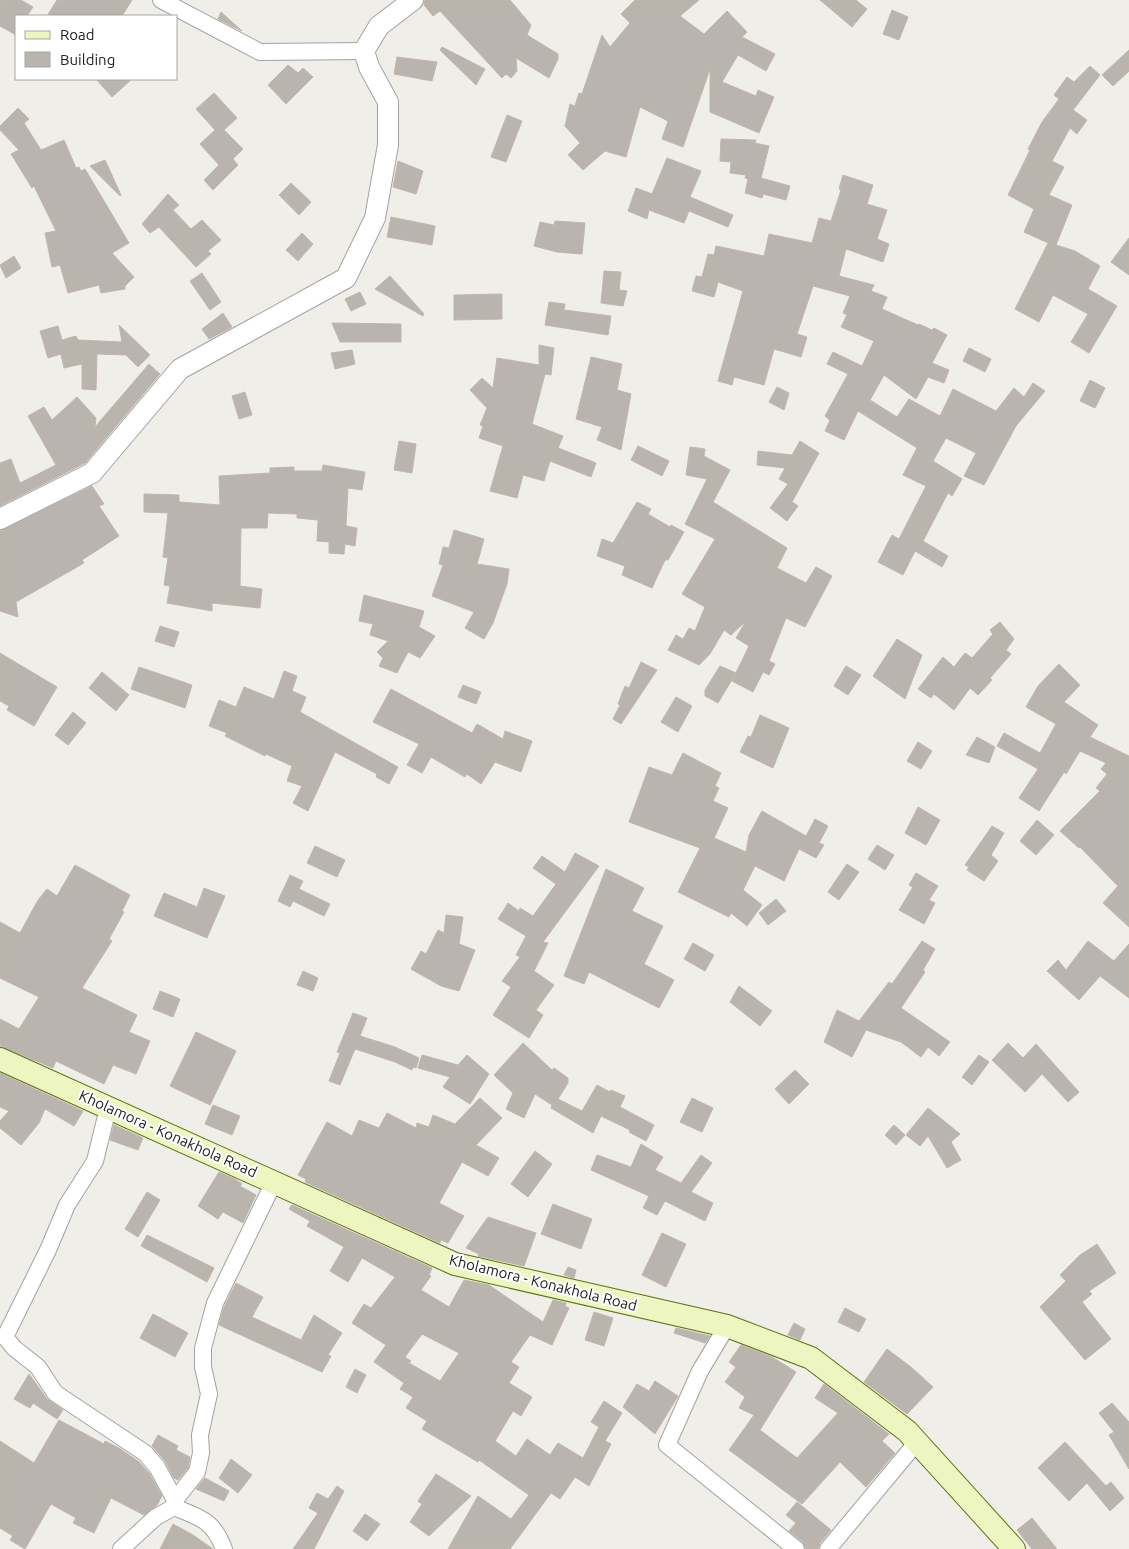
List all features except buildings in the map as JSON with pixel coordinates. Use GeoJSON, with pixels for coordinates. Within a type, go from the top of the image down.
{"type":"FeatureCollection","features":[{"type":"Feature","properties":{"kind":"main road","name":"Kholamora - Konakhola Road"},"geometry":{"type":"LineString","coordinates":[[0,1059],[455,1264],[727,1326],[811,1358],[908,1431],[1014,1549]]}},
{"type":"Feature","properties":{"kind":"street"},"geometry":{"type":"LineString","coordinates":[[161,0],[260,52],[364,51]]}},
{"type":"Feature","properties":{"kind":"street"},"geometry":{"type":"LineString","coordinates":[[0,519],[92,473],[180,368],[346,278],[375,218],[388,145],[388,102],[369,66],[364,51],[379,26],[413,0]]}},
{"type":"Feature","properties":{"kind":"street"},"geometry":{"type":"LineString","coordinates":[[108,1108],[95,1161],[67,1205],[48,1250],[5,1337],[14,1348],[38,1367],[55,1393],[145,1453],[157,1467],[174,1504],[205,1519],[219,1537],[224,1549]]}},
{"type":"Feature","properties":{"kind":"street"},"geometry":{"type":"LineString","coordinates":[[121,1549],[156,1517],[174,1504],[197,1472],[201,1453],[200,1435],[209,1394],[203,1367],[203,1348],[212,1311],[274,1182]]}},
{"type":"Feature","properties":{"kind":"street"},"geometry":{"type":"LineString","coordinates":[[727,1326],[700,1371],[667,1445],[796,1549]]}},
{"type":"Feature","properties":{"kind":"street"},"geometry":{"type":"LineString","coordinates":[[828,1549],[917,1442]]}}]}
